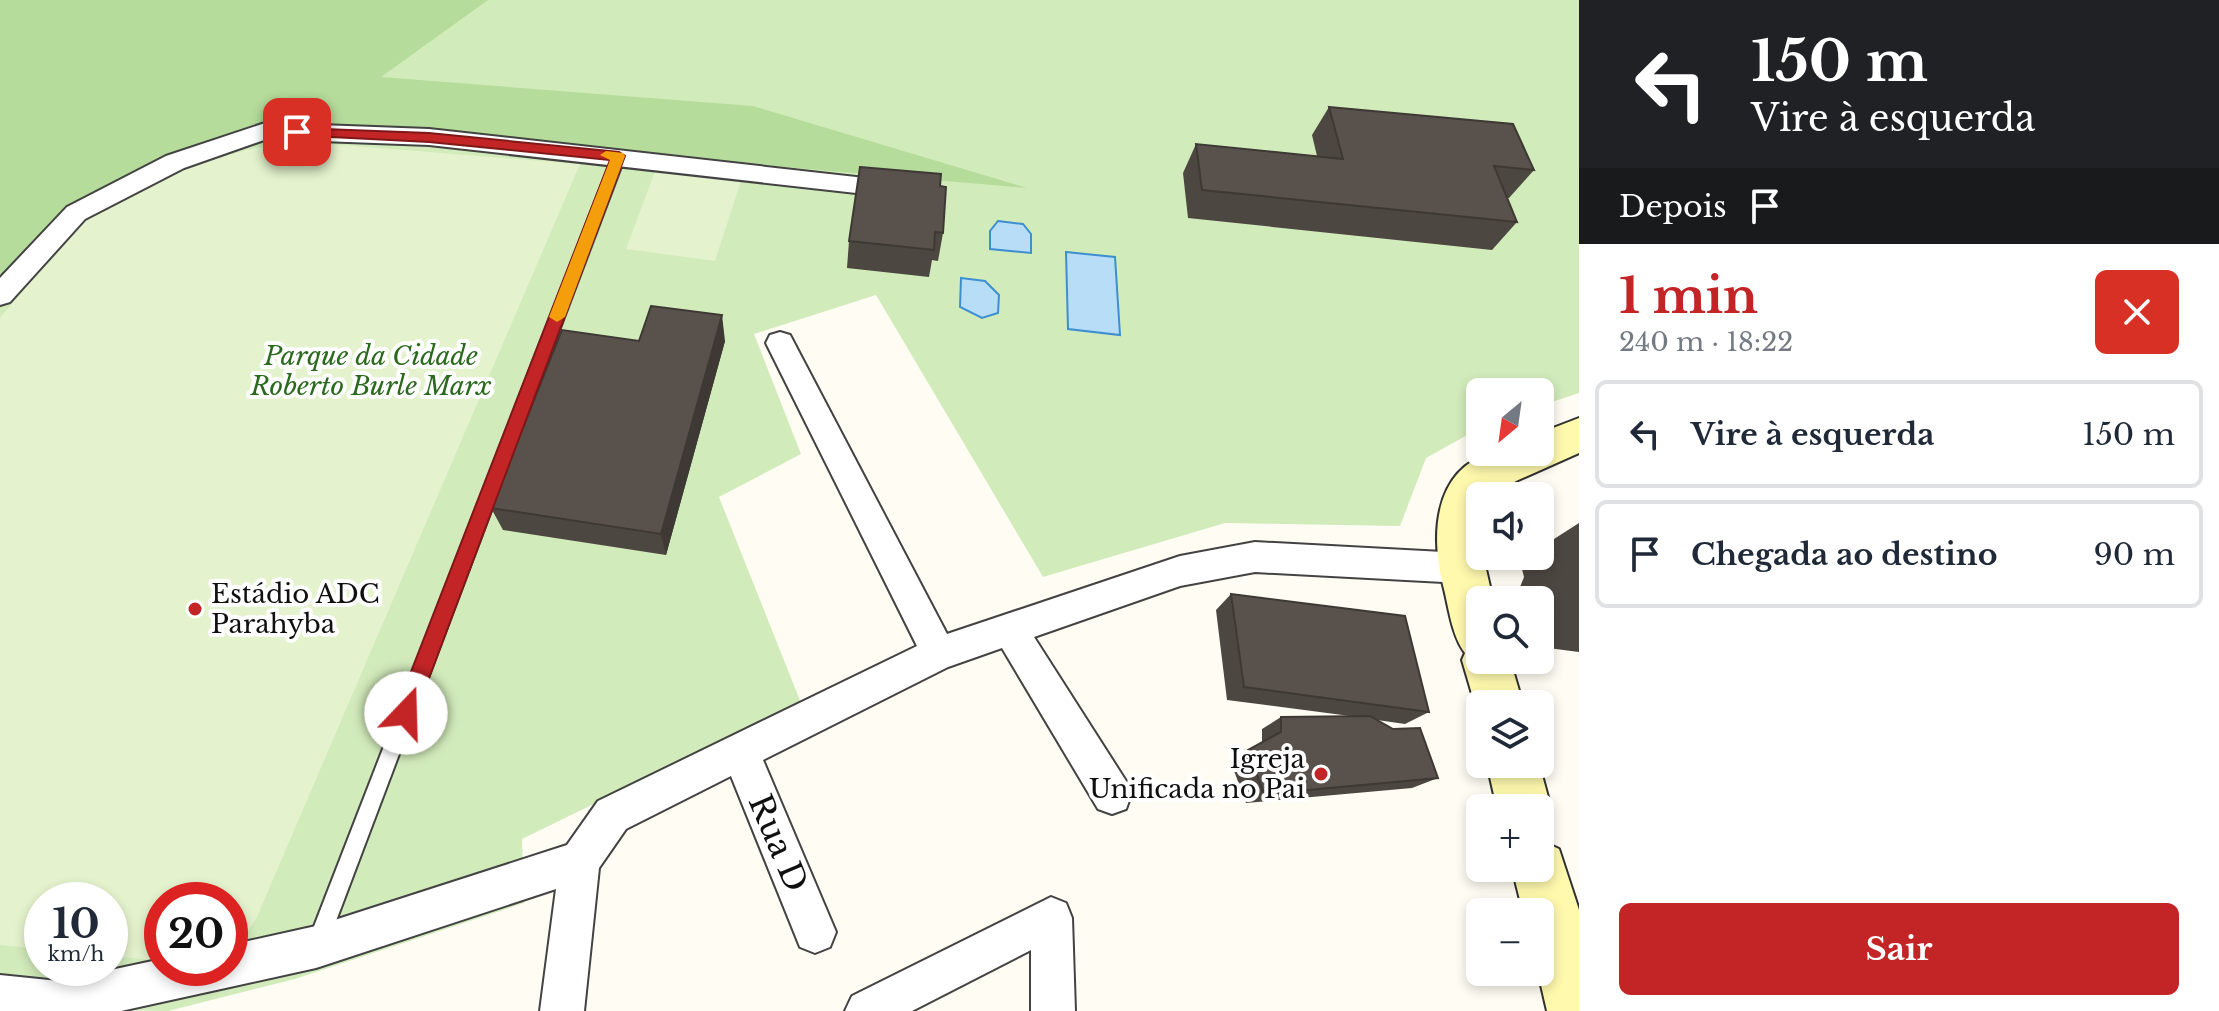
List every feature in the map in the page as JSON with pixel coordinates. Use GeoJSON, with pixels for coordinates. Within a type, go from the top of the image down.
{"type":"FeatureCollection","features":[{"type":"Feature","properties":{"kind":"main road"},"geometry":{"type":"LineString","coordinates":[[1554,446],[1579,435]]}},
{"type":"Feature","properties":{"kind":"main road"},"geometry":{"type":"LineString","coordinates":[[1467,586],[1457,515],[1469,491],[1505,466]]}},
{"type":"Feature","properties":{"kind":"main road"},"geometry":{"type":"LineString","coordinates":[[1544,882],[1577,1011]]}},
{"type":"Feature","properties":{"kind":"street"},"geometry":{"type":"LineString","coordinates":[[0,295],[76,213],[175,162],[265,131],[429,137],[619,156],[924,193]]}},
{"type":"Feature","properties":{"kind":"street"},"geometry":{"type":"LineString","coordinates":[[780,343],[939,653]]}},
{"type":"Feature","properties":{"kind":"street"},"geometry":{"type":"LineString","coordinates":[[562,1011],[580,861],[612,815],[939,653],[1180,571],[1255,557],[1462,568]]}},
{"type":"Feature","properties":{"kind":"street"},"geometry":{"type":"LineString","coordinates":[[1010,629],[1112,795]]}},
{"type":"Feature","properties":{"kind":"street","name":"Rua D"},"geometry":{"type":"LineString","coordinates":[[741,753],[815,932]]}},
{"type":"Feature","properties":{"kind":"street"},"geometry":{"type":"LineString","coordinates":[[248,962],[316,947],[580,861]]}},
{"type":"Feature","properties":{"kind":"street"},"geometry":{"type":"LineString","coordinates":[[867,1011],[1051,918],[1053,1011]]}},
{"type":"Feature","properties":{"kind":"street"},"geometry":{"type":"LineString","coordinates":[[0,996],[59,1003],[144,985]]}},
{"type":"Feature","properties":{"kind":"lane"},"geometry":{"type":"LineString","coordinates":[[316,947],[619,156]]}},
{"type":"Feature","properties":{"kind":"green space","name":"Parque da Cidade Roberto Burle Marx"},"geometry":{"type":"Polygon","coordinates":[[[0,0],[1579,0],[1579,393],[1554,401],[1554,378],[1466,378],[1466,436],[1426,458],[1400,526],[1225,523],[1043,577],[876,295],[754,334],[801,454],[719,497],[801,703],[522,839],[524,903],[295,979],[168,1011],[0,1009],[0,0]]]}},
{"type":"Feature","properties":{"kind":"green space"},"geometry":{"type":"Polygon","coordinates":[[[0,0],[488,0],[381,77],[753,106],[1027,188],[428,136],[264,130],[72,212],[0,292],[0,0]]]}},
{"type":"Feature","properties":{"kind":"green space","name":"Estádio ADC Parahyba"},"geometry":{"type":"Polygon","coordinates":[[[292,141],[580,164],[256,919],[248,931],[248,882],[144,882],[144,959],[128,958],[128,882],[24,882],[24,947],[0,945],[0,318],[44,264],[92,216],[145,185],[206,162],[292,141]]]}},
{"type":"Feature","properties":{"kind":"green space"},"geometry":{"type":"Polygon","coordinates":[[[657,166],[743,175],[715,261],[626,249],[657,166]]]}},
{"type":"Feature","properties":{"kind":"water"},"geometry":{"type":"Polygon","coordinates":[[[998,221],[1023,224],[1031,234],[1031,253],[990,249],[990,231],[998,221]]]}},
{"type":"Feature","properties":{"kind":"water"},"geometry":{"type":"Polygon","coordinates":[[[1066,252],[1115,257],[1120,335],[1068,329],[1066,252]]]}},
{"type":"Feature","properties":{"kind":"water"},"geometry":{"type":"Polygon","coordinates":[[[961,278],[985,281],[999,295],[998,313],[982,318],[960,307],[961,278]]]}},
{"type":"Feature","properties":{"kind":"building"},"geometry":{"type":"Polygon","coordinates":[[[1329,107],[1513,124],[1534,170],[1494,166],[1517,222],[1202,190],[1196,144],[1343,159],[1329,107]]]}},
{"type":"Feature","properties":{"kind":"building"},"geometry":{"type":"Polygon","coordinates":[[[860,167],[941,174],[940,186],[946,187],[943,233],[935,232],[934,250],[849,241],[860,167]]]}},
{"type":"Feature","properties":{"kind":"building"},"geometry":{"type":"Polygon","coordinates":[[[651,306],[722,315],[661,534],[491,508],[562,330],[639,341],[651,306]]]}},
{"type":"Feature","properties":{"kind":"building"},"geometry":{"type":"Polygon","coordinates":[[[1231,594],[1405,616],[1429,712],[1244,687],[1231,594]]]}},
{"type":"Feature","properties":{"kind":"building","name":"Igreja Unificada no Pai"},"geometry":{"type":"Polygon","coordinates":[[[1370,716],[1393,729],[1420,728],[1438,778],[1264,794],[1248,750],[1281,732],[1281,717],[1370,716]]]}},
{"type":"Feature","properties":{"kind":"slow traffic"},"geometry":{"type":"LineString","coordinates":[[557,317],[619,156],[606,155]]}},
{"type":"Feature","properties":{"kind":"place","name":"Estádio ADC Parahyba"},"geometry":{"type":"Point","coordinates":[195,609]}},
{"type":"Feature","properties":{"kind":"place","name":"Igreja Unificada no Pai"},"geometry":{"type":"Point","coordinates":[1321,774]}},
{"type":"Feature","properties":{"kind":"route"},"geometry":{"type":"LineString","coordinates":[[297,132],[429,137],[619,156],[406,713]]}}]}
